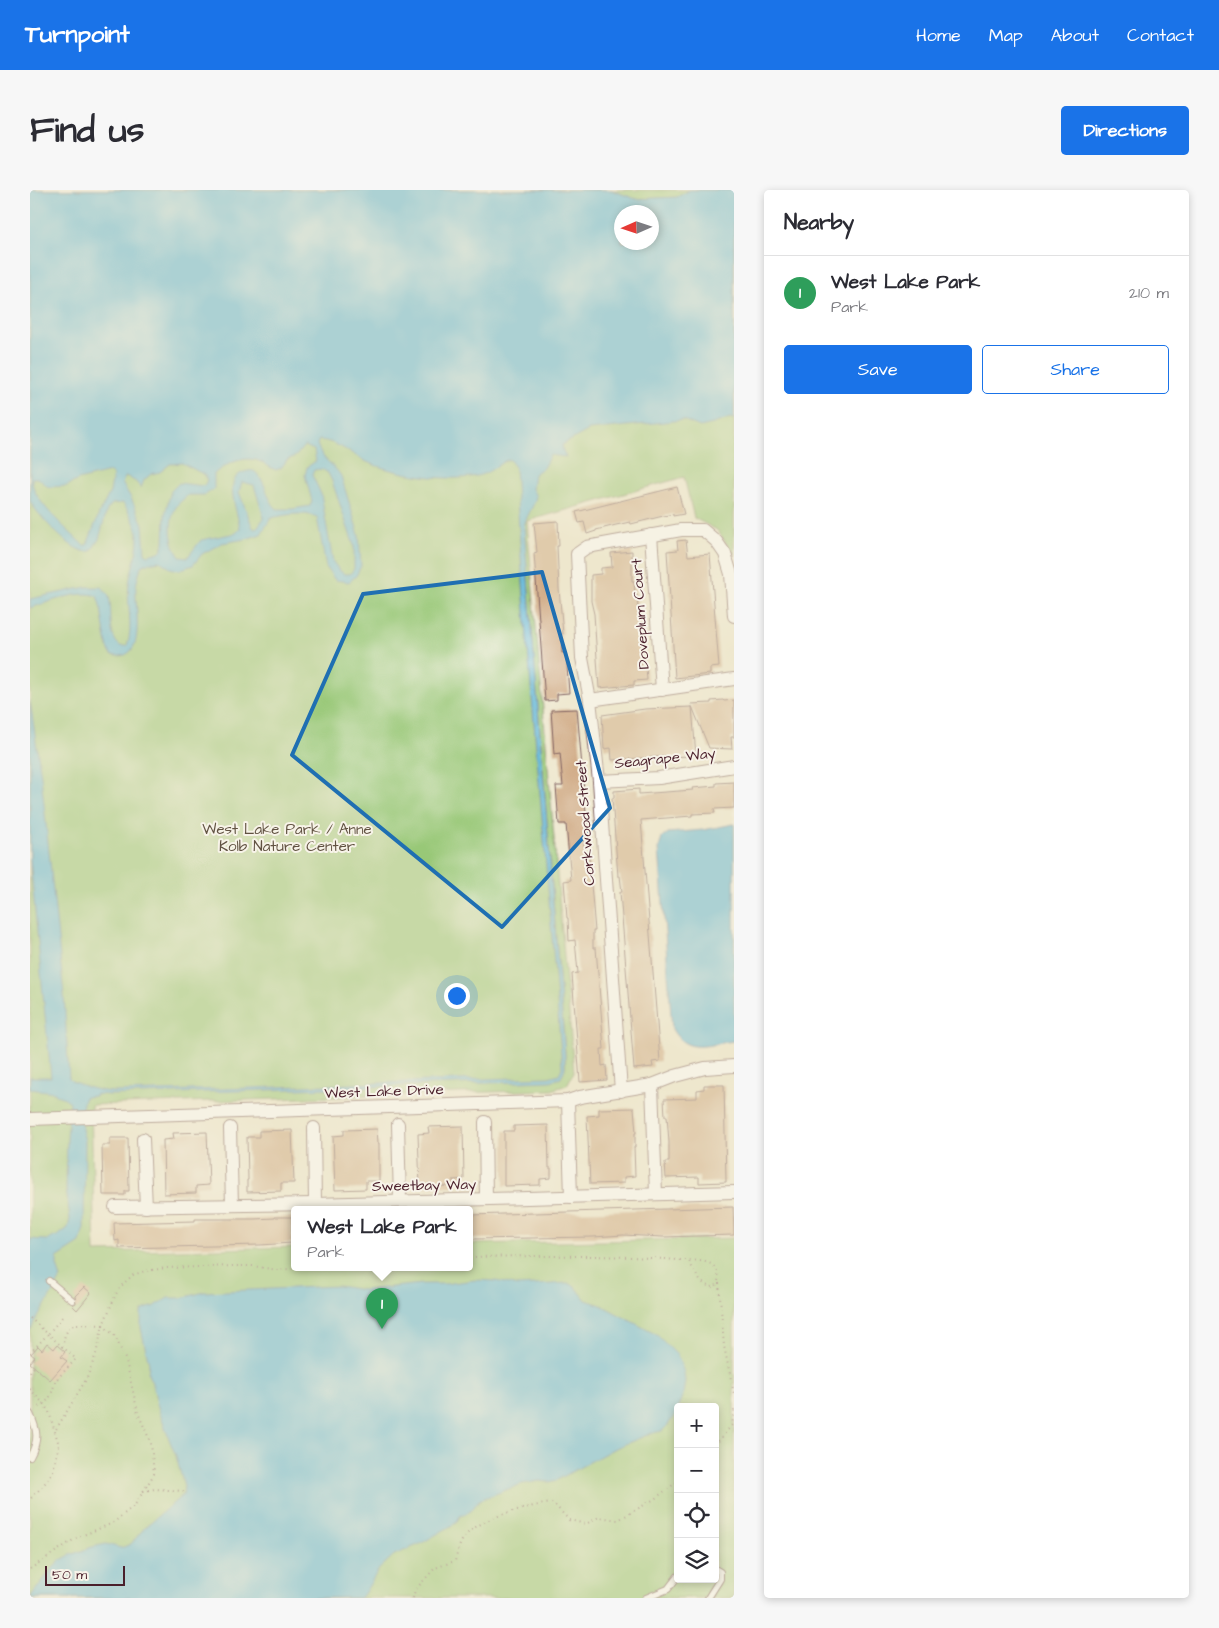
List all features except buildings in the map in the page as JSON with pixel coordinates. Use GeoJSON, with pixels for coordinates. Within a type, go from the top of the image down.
{"type":"FeatureCollection","features":[{"type":"Feature","properties":{"kind":"street"},"geometry":{"type":"LineString","coordinates":[[651,536],[681,530],[703,530],[716,541],[725,554],[732,574],[734,616]]}},
{"type":"Feature","properties":{"kind":"street","name":"Corkwood Street"},"geometry":{"type":"LineString","coordinates":[[621,1091],[598,781],[590,700],[582,658],[577,554],[587,547],[651,536]]}},
{"type":"Feature","properties":{"kind":"street","name":"Doveplum Court"},"geometry":{"type":"LineString","coordinates":[[651,536],[662,690]]}},
{"type":"Feature","properties":{"kind":"street"},"geometry":{"type":"LineString","coordinates":[[590,700],[734,679]]}},
{"type":"Feature","properties":{"kind":"street","name":"Seagrape Way"},"geometry":{"type":"LineString","coordinates":[[598,781],[659,778],[734,766]]}},
{"type":"Feature","properties":{"kind":"street","name":"West Lake Drive"},"geometry":{"type":"LineString","coordinates":[[30,1119],[568,1101],[580,1097],[652,1085],[675,1076],[705,1068],[734,1066]]}},
{"type":"Feature","properties":{"kind":"street"},"geometry":{"type":"LineString","coordinates":[[652,1085],[656,1194]]}},
{"type":"Feature","properties":{"kind":"street"},"geometry":{"type":"LineString","coordinates":[[568,1101],[571,1197]]}},
{"type":"Feature","properties":{"kind":"street"},"geometry":{"type":"LineString","coordinates":[[485,1122],[486,1199]]}},
{"type":"Feature","properties":{"kind":"street"},"geometry":{"type":"LineString","coordinates":[[398,1124],[400,1201]]}},
{"type":"Feature","properties":{"kind":"street"},"geometry":{"type":"LineString","coordinates":[[230,1128],[232,1206]]}},
{"type":"Feature","properties":{"kind":"street"},"geometry":{"type":"LineString","coordinates":[[314,1128],[315,1204]]}},
{"type":"Feature","properties":{"kind":"street"},"geometry":{"type":"LineString","coordinates":[[143,1139],[146,1207]]}},
{"type":"Feature","properties":{"kind":"street","name":"Sweetbay Way"},"geometry":{"type":"LineString","coordinates":[[115,1207],[315,1204],[734,1192]]}},
{"type":"Feature","properties":{"kind":"lane"},"geometry":{"type":"LineString","coordinates":[[49,1281],[72,1300]]}},
{"type":"Feature","properties":{"kind":"lane"},"geometry":{"type":"LineString","coordinates":[[30,1414],[36,1432],[36,1445],[30,1457]]}},
{"type":"Feature","properties":{"kind":"lane"},"geometry":{"type":"LineString","coordinates":[[646,1598],[668,1589],[674,1581]]}},
{"type":"Feature","properties":{"kind":"lane"},"geometry":{"type":"LineString","coordinates":[[708,1598],[717,1583]]}},
{"type":"Feature","properties":{"kind":"path"},"geometry":{"type":"LineString","coordinates":[[473,1257],[643,1257],[712,1264],[719,1275],[724,1346],[734,1394]]}},
{"type":"Feature","properties":{"kind":"path"},"geometry":{"type":"LineString","coordinates":[[688,1261],[701,1282],[709,1287],[715,1287],[719,1283]]}},
{"type":"Feature","properties":{"kind":"path"},"geometry":{"type":"LineString","coordinates":[[55,1431],[87,1378],[116,1294],[133,1275],[166,1268],[254,1266],[277,1270],[291,1269]]}},
{"type":"Feature","properties":{"kind":"path"},"geometry":{"type":"LineString","coordinates":[[30,1353],[63,1316]]}},
{"type":"Feature","properties":{"kind":"path"},"geometry":{"type":"LineString","coordinates":[[30,1318],[76,1358],[56,1380],[51,1395],[37,1408]]}},
{"type":"Feature","properties":{"kind":"path"},"geometry":{"type":"LineString","coordinates":[[30,1569],[76,1538],[113,1523],[135,1504],[154,1474],[151,1443],[138,1413],[126,1361],[115,1336],[104,1325],[78,1324],[70,1326],[62,1346]]}},
{"type":"Feature","properties":{"kind":"path"},"geometry":{"type":"LineString","coordinates":[[30,1372],[34,1366]]}},
{"type":"Feature","properties":{"kind":"path"},"geometry":{"type":"LineString","coordinates":[[30,1389],[49,1412],[59,1445],[53,1471],[44,1486],[30,1499]]}},
{"type":"Feature","properties":{"kind":"path"},"geometry":{"type":"LineString","coordinates":[[719,1440],[732,1425],[734,1410]]}},
{"type":"Feature","properties":{"kind":"path"},"geometry":{"type":"LineString","coordinates":[[412,1598],[416,1590],[435,1568],[455,1561],[463,1538],[475,1527],[513,1511],[553,1503],[569,1520],[586,1524],[600,1517],[618,1520],[653,1500],[674,1484]]}},
{"type":"Feature","properties":{"kind":"path"},"geometry":{"type":"LineString","coordinates":[[143,1491],[155,1489],[184,1491]]}},
{"type":"Feature","properties":{"kind":"highlighted area"},"geometry":{"type":"Polygon","coordinates":[[[542,572],[610,808],[502,927],[292,755],[363,594],[542,572]]]}},
{"type":"Feature","properties":{"kind":"green space","name":"West Lake Park / Anne Kolb Nature Center"},"geometry":{"type":"Polygon","coordinates":[[[30,190],[734,190],[734,555],[717,530],[694,518],[684,477],[527,521],[574,1072],[567,1085],[552,1090],[91,1105],[95,1252],[291,1247],[291,1271],[473,1271],[473,1244],[734,1238],[734,1598],[30,1598],[30,190]],[[519,524],[564,1069],[565,1054],[524,527],[519,524]]]}},
{"type":"Feature","properties":{"kind":"water"},"geometry":{"type":"Polygon","coordinates":[[[30,190],[611,190],[636,199],[677,197],[690,190],[734,190],[734,419],[730,418],[700,427],[683,420],[589,430],[562,445],[566,457],[550,455],[543,468],[534,474],[532,489],[536,496],[524,527],[565,1054],[565,1068],[561,1078],[550,1081],[96,1094],[96,1096],[85,1097],[81,1118],[85,1140],[84,1228],[80,1243],[57,1258],[57,1266],[61,1278],[30,1331],[30,1239],[47,1240],[59,1235],[68,1228],[70,1219],[66,1189],[70,1102],[56,1095],[55,1092],[30,1089],[30,1077],[51,1077],[30,859],[30,700],[41,776],[64,995],[69,1078],[72,1081],[92,1088],[113,1092],[168,1091],[549,1077],[559,1074],[562,1068],[525,617],[515,467],[509,459],[486,473],[459,478],[443,478],[408,474],[377,466],[337,445],[319,440],[317,444],[319,450],[341,476],[359,535],[361,566],[356,576],[349,582],[335,580],[326,567],[317,517],[300,514],[271,518],[261,534],[222,543],[202,554],[193,565],[179,570],[170,568],[160,561],[141,566],[136,586],[137,632],[135,643],[131,651],[123,655],[111,655],[97,596],[90,594],[73,595],[30,608],[30,599],[86,587],[102,587],[109,597],[113,636],[120,646],[127,646],[130,631],[129,584],[137,551],[138,537],[127,509],[123,503],[112,504],[107,510],[99,539],[91,551],[85,551],[69,544],[46,522],[30,501],[30,190]],[[303,447],[296,456],[287,460],[281,468],[276,470],[253,459],[235,462],[214,474],[214,489],[205,495],[188,495],[180,502],[173,513],[171,532],[174,545],[180,557],[187,558],[201,540],[236,533],[240,529],[234,504],[233,487],[235,480],[240,474],[250,471],[256,473],[264,483],[270,500],[277,509],[310,506],[312,501],[305,475],[307,467],[316,461],[314,450],[303,447]],[[182,463],[170,464],[160,472],[151,474],[144,480],[141,488],[136,482],[126,476],[122,483],[143,524],[145,553],[148,555],[159,552],[162,549],[165,514],[171,491],[179,483],[204,486],[207,480],[205,475],[182,463]],[[322,469],[314,470],[312,475],[321,494],[333,562],[344,574],[350,574],[354,569],[354,546],[332,481],[328,473],[322,469]],[[109,472],[78,480],[67,486],[48,487],[38,478],[32,478],[33,486],[43,504],[83,545],[87,545],[110,492],[113,475],[109,472]],[[242,482],[239,492],[253,528],[256,529],[264,518],[254,485],[242,482]]]}},
{"type":"Feature","properties":{"kind":"water"},"geometry":{"type":"Polygon","coordinates":[[[734,824],[734,1041],[707,1046],[692,1045],[684,1043],[672,1029],[659,848],[662,838],[668,833],[703,830],[734,824]]]}},
{"type":"Feature","properties":{"kind":"water"},"geometry":{"type":"Polygon","coordinates":[[[475,1280],[496,1281],[518,1286],[568,1283],[575,1286],[586,1300],[601,1305],[657,1335],[677,1355],[684,1372],[685,1381],[680,1403],[674,1403],[674,1416],[662,1431],[652,1433],[613,1449],[557,1480],[522,1484],[479,1500],[471,1511],[460,1516],[456,1523],[420,1544],[394,1555],[379,1569],[364,1594],[359,1598],[31,1598],[51,1570],[61,1560],[92,1547],[106,1544],[121,1548],[131,1544],[146,1526],[183,1495],[184,1486],[176,1456],[148,1374],[149,1364],[141,1328],[141,1312],[168,1298],[182,1298],[204,1292],[338,1286],[363,1290],[422,1284],[444,1284],[475,1280]]]}},
{"type":"Feature","properties":{"kind":"place","name":"West Lake Park"},"geometry":{"type":"Point","coordinates":[382,1329]}}]}
